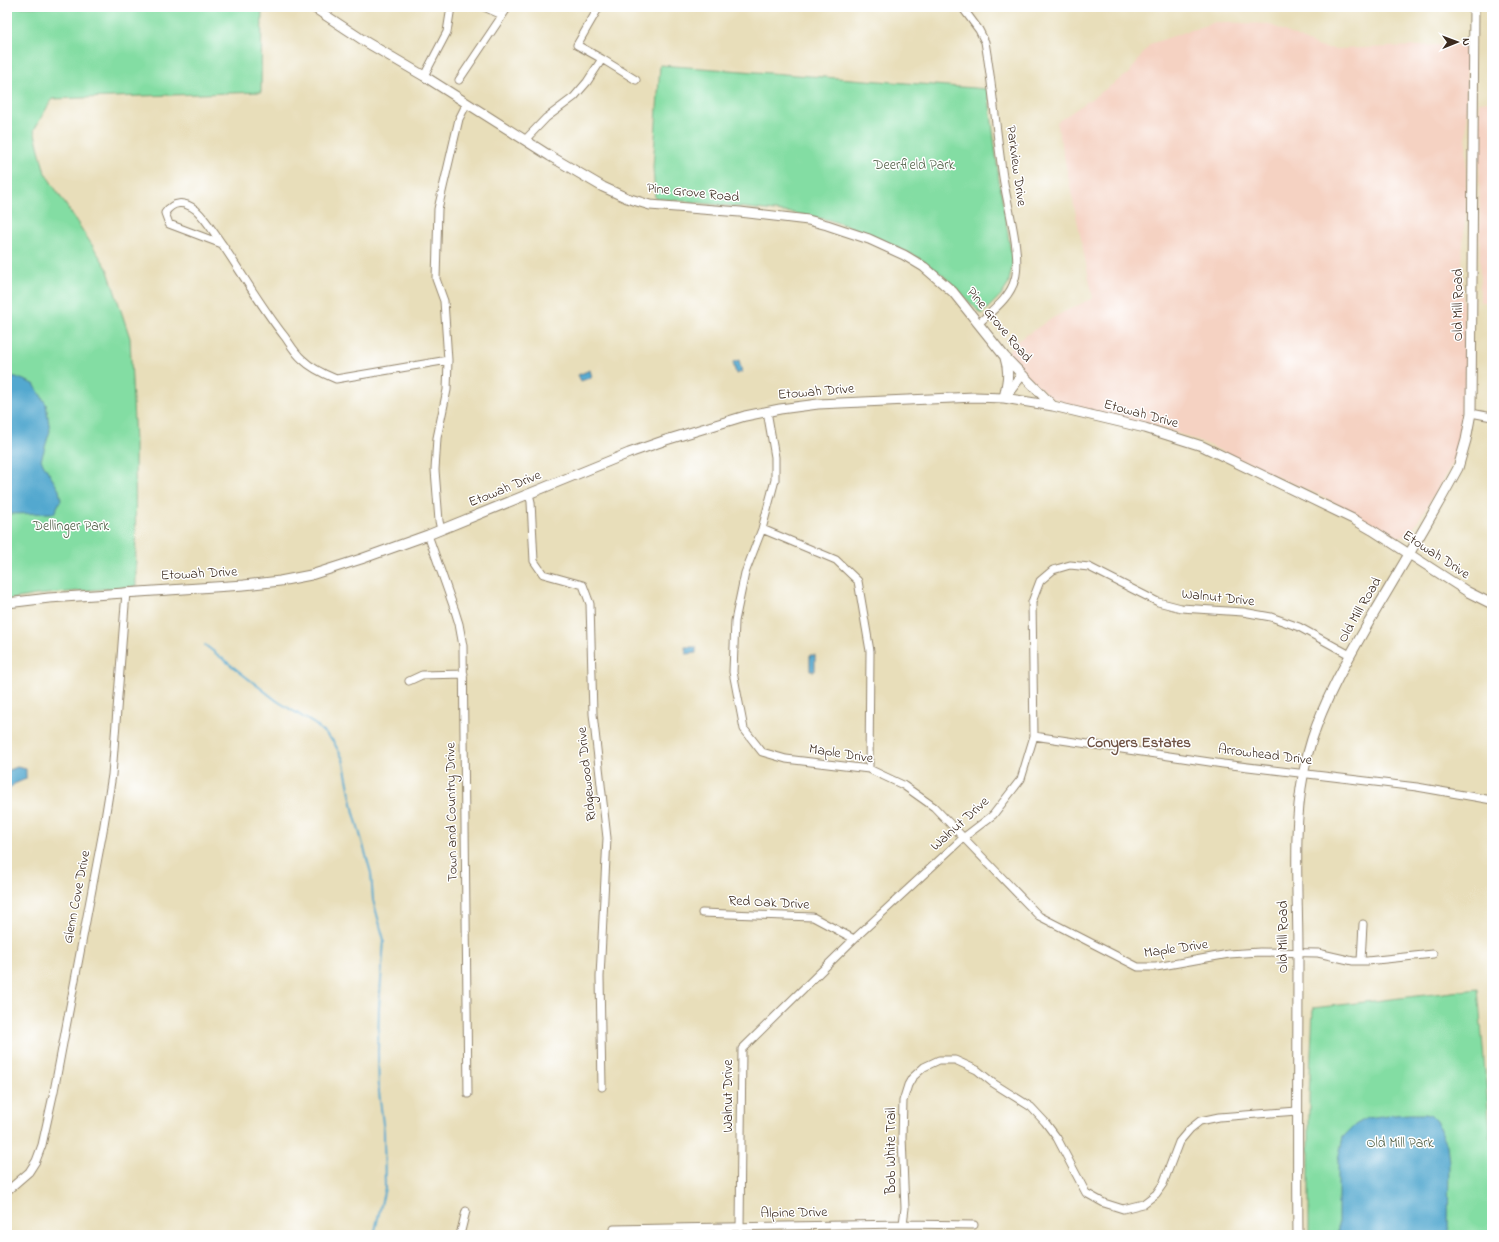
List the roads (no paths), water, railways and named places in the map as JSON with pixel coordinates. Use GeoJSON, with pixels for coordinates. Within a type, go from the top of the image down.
{"type":"FeatureCollection","features":[{"type":"Feature","properties":{"kind":"street"},"geometry":{"type":"LineString","coordinates":[[424,76],[446,32],[451,7]]}},
{"type":"Feature","properties":{"kind":"street"},"geometry":{"type":"LineString","coordinates":[[484,7],[502,15]]}},
{"type":"Feature","properties":{"kind":"street"},"geometry":{"type":"LineString","coordinates":[[459,80],[508,7]]}},
{"type":"Feature","properties":{"kind":"street"},"geometry":{"type":"LineString","coordinates":[[599,7],[577,45],[636,80]]}},
{"type":"Feature","properties":{"kind":"street","name":"Parkview Drive"},"geometry":{"type":"LineString","coordinates":[[962,7],[979,30],[985,42],[1003,178],[1017,259],[1015,279],[1009,292],[999,305],[979,322]]}},
{"type":"Feature","properties":{"kind":"street","name":"Old Mill Road"},"geometry":{"type":"LineString","coordinates":[[1298,1235],[1297,824],[1303,773],[1312,737],[1322,711],[1350,655],[1458,468],[1466,440],[1471,413],[1474,7]]}},
{"type":"Feature","properties":{"kind":"street","name":"Pine Grove Road"},"geometry":{"type":"LineString","coordinates":[[318,8],[366,42],[424,76],[603,188],[627,198],[650,204],[808,220],[869,239],[904,255],[924,267],[953,292],[979,322],[1005,357],[1053,406]]}},
{"type":"Feature","properties":{"kind":"street"},"geometry":{"type":"LineString","coordinates":[[525,140],[546,118],[574,97],[587,82],[602,59]]}},
{"type":"Feature","properties":{"kind":"street"},"geometry":{"type":"LineString","coordinates":[[441,530],[435,470],[437,438],[447,390],[448,360],[444,301],[436,279],[438,209],[459,119],[467,103]]}},
{"type":"Feature","properties":{"kind":"street"},"geometry":{"type":"LineString","coordinates":[[222,244],[169,224],[165,214],[169,207],[174,204],[182,203],[196,210],[210,226],[252,287],[271,319],[302,360],[327,376],[336,379],[448,360]]}},
{"type":"Feature","properties":{"kind":"street"},"geometry":{"type":"LineString","coordinates":[[1004,398],[1008,378],[1005,357]]}},
{"type":"Feature","properties":{"kind":"street"},"geometry":{"type":"LineString","coordinates":[[1004,398],[1022,375]]}},
{"type":"Feature","properties":{"kind":"street","name":"Etowah Drive"},"geometry":{"type":"LineString","coordinates":[[7,604],[49,598],[244,585],[302,577],[330,570],[428,535],[629,452],[717,424],[767,411],[818,404],[975,396],[1004,398],[1053,406],[1145,428],[1202,446],[1333,509],[1372,530],[1468,592],[1492,604]]}},
{"type":"Feature","properties":{"kind":"street","name":"Maple Drive"},"geometry":{"type":"LineString","coordinates":[[767,411],[776,473],[772,494],[762,529],[745,573],[735,621],[733,672],[744,729],[762,752],[786,759],[869,769],[903,785],[934,807],[1039,916],[1138,967],[1156,967],[1242,953],[1286,951],[1326,953],[1352,961],[1433,954]]}},
{"type":"Feature","properties":{"kind":"street"},"geometry":{"type":"LineString","coordinates":[[1471,413],[1492,417]]}},
{"type":"Feature","properties":{"kind":"street","name":"Ridgewood Drive"},"geometry":{"type":"LineString","coordinates":[[529,494],[531,502],[534,562],[542,574],[583,584],[590,604],[593,714],[607,838],[600,978],[602,1087]]}},
{"type":"Feature","properties":{"kind":"street"},"geometry":{"type":"LineString","coordinates":[[762,529],[836,560],[858,581],[870,650],[869,769]]}},
{"type":"Feature","properties":{"kind":"street","name":"Town and Country Drive"},"geometry":{"type":"LineString","coordinates":[[428,535],[459,624],[463,646],[468,1094]]}},
{"type":"Feature","properties":{"kind":"street","name":"Walnut Drive"},"geometry":{"type":"LineString","coordinates":[[740,1227],[742,1049],[854,939],[963,838],[993,815],[1021,779],[1034,736],[1032,602],[1040,581],[1053,570],[1070,565],[1089,567],[1158,602],[1181,608],[1243,612],[1271,617],[1299,627],[1350,655]]}},
{"type":"Feature","properties":{"kind":"street","name":"Glenn Cove Drive"},"geometry":{"type":"LineString","coordinates":[[7,1191],[28,1172],[36,1161],[42,1145],[54,1092],[112,776],[126,592]]}},
{"type":"Feature","properties":{"kind":"street"},"geometry":{"type":"LineString","coordinates":[[409,681],[422,675],[464,674]]}},
{"type":"Feature","properties":{"kind":"street","name":"Arrowhead Drive"},"geometry":{"type":"LineString","coordinates":[[1034,736],[1223,764],[1417,787],[1492,800]]}},
{"type":"Feature","properties":{"kind":"street","name":"Red Oak Drive"},"geometry":{"type":"LineString","coordinates":[[702,913],[812,917],[854,939]]}},
{"type":"Feature","properties":{"kind":"street"},"geometry":{"type":"LineString","coordinates":[[1361,961],[1363,924]]}},
{"type":"Feature","properties":{"kind":"street","name":"Bob White Trail"},"geometry":{"type":"LineString","coordinates":[[903,1224],[905,1208],[902,1138],[903,1101],[912,1078],[924,1067],[939,1060],[955,1060],[977,1070],[993,1083],[1031,1107],[1057,1138],[1086,1193],[1104,1203],[1123,1209],[1143,1204],[1156,1194],[1163,1184],[1179,1142],[1190,1129],[1200,1121],[1219,1117],[1297,1111]]}},
{"type":"Feature","properties":{"kind":"street"},"geometry":{"type":"LineString","coordinates":[[460,1235],[466,1210]]}},
{"type":"Feature","properties":{"kind":"street","name":"Alpine Drive"},"geometry":{"type":"LineString","coordinates":[[614,1229],[903,1224],[974,1226]]}},
{"type":"Feature","properties":{"kind":"water"},"geometry":{"type":"Polygon","coordinates":[[[739,360],[742,372],[736,374],[733,362],[739,360]]]}},
{"type":"Feature","properties":{"kind":"water"},"geometry":{"type":"Polygon","coordinates":[[[590,370],[592,377],[581,381],[578,375],[590,370]]]}},
{"type":"Feature","properties":{"kind":"water"},"geometry":{"type":"Polygon","coordinates":[[[7,376],[16,377],[34,384],[46,404],[50,431],[41,460],[59,490],[61,500],[54,513],[7,514],[7,376]]]}},
{"type":"Feature","properties":{"kind":"water"},"geometry":{"type":"Polygon","coordinates":[[[685,647],[696,647],[696,653],[686,654],[685,647]]]}},
{"type":"Feature","properties":{"kind":"water"},"geometry":{"type":"Polygon","coordinates":[[[810,655],[815,655],[815,671],[810,671],[810,655]]]}},
{"type":"Feature","properties":{"kind":"water"},"geometry":{"type":"Polygon","coordinates":[[[17,767],[26,769],[26,779],[14,784],[7,792],[7,771],[17,767]]]}},
{"type":"Feature","properties":{"kind":"water"},"geometry":{"type":"Polygon","coordinates":[[[1409,1114],[1430,1115],[1436,1121],[1447,1145],[1449,1162],[1448,1235],[1338,1235],[1338,1159],[1343,1137],[1355,1125],[1367,1118],[1409,1114]]]}},
{"type":"Feature","properties":{"kind":"waterway"},"geometry":{"type":"LineString","coordinates":[[205,645],[277,701],[316,725],[333,741],[343,759],[354,813],[371,873],[373,900],[384,940],[379,1007],[378,1052],[379,1092],[384,1132],[385,1188],[374,1235]]}},
{"type":"Feature","properties":{"kind":"district","name":"Conyers Estates"},"geometry":{"type":"Point","coordinates":[1139,743]}},
{"type":"Feature","properties":{"kind":"park label","name":"Deerfield Park"},"geometry":{"type":"Point","coordinates":[914,165]}},
{"type":"Feature","properties":{"kind":"park label","name":"Dellinger Park"},"geometry":{"type":"Point","coordinates":[71,526]}},
{"type":"Feature","properties":{"kind":"park label","name":"Old Mill Park"},"geometry":{"type":"Point","coordinates":[1400,1143]}}]}
